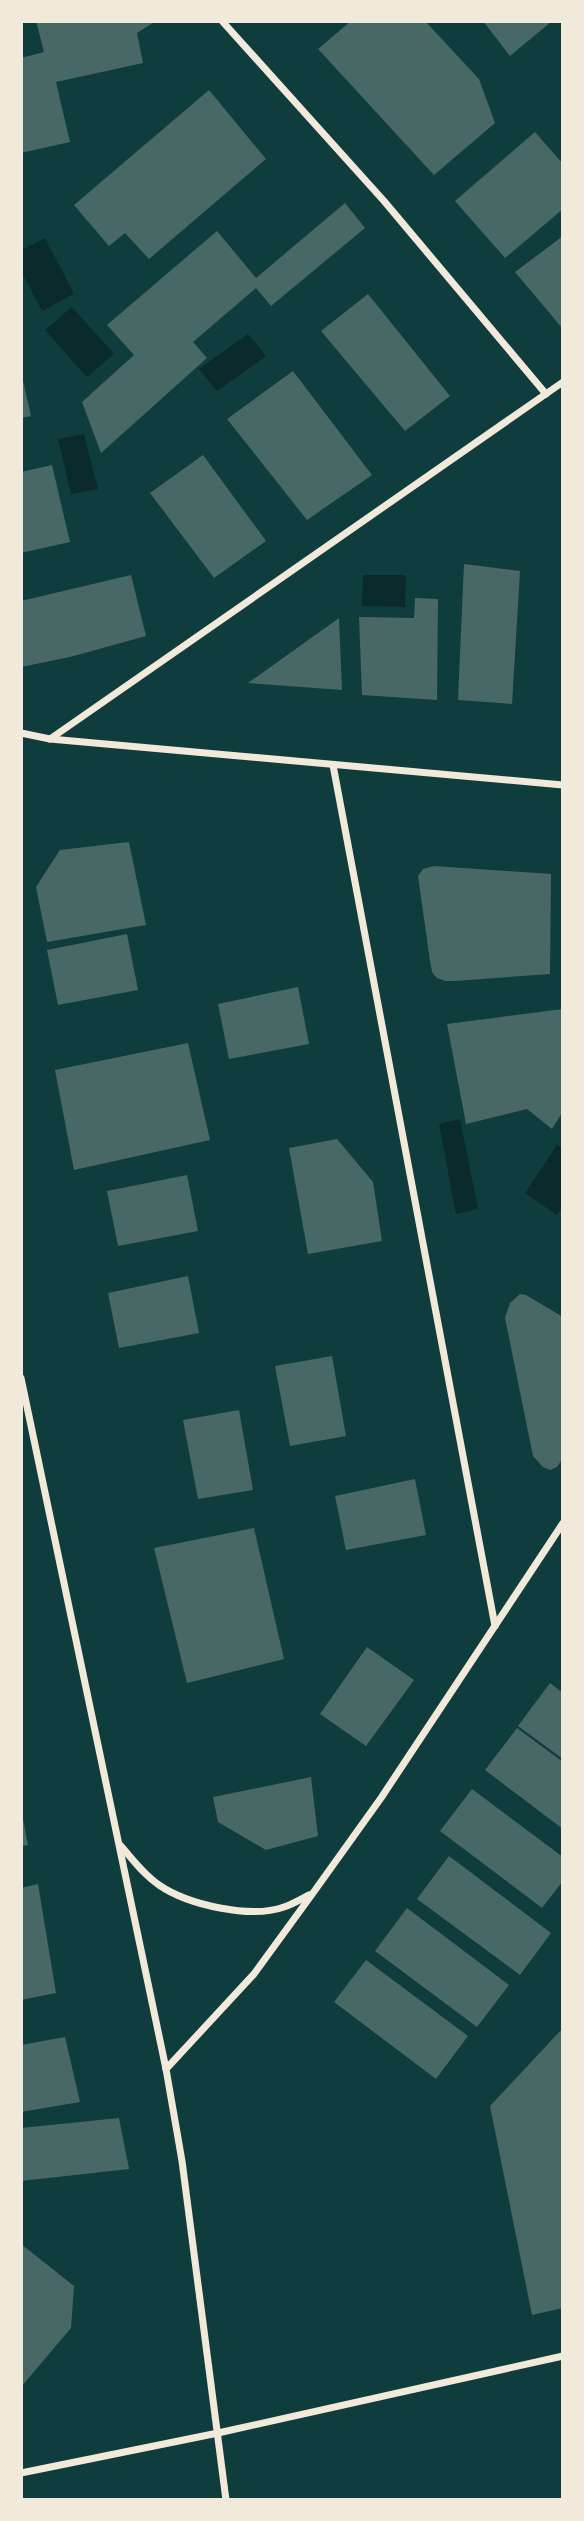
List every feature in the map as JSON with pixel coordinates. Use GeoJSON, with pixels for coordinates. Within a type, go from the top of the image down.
{"type":"FeatureCollection","features":[{"type":"Feature","properties":{"kind":"street"},"geometry":{"type":"LineString","coordinates":[[222,21],[384,201],[546,394]]}},
{"type":"Feature","properties":{"kind":"street"},"geometry":{"type":"LineString","coordinates":[[50,738],[563,382]]}},
{"type":"Feature","properties":{"kind":"street"},"geometry":{"type":"LineString","coordinates":[[21,733],[50,738],[563,785]]}},
{"type":"Feature","properties":{"kind":"street"},"geometry":{"type":"LineString","coordinates":[[333,765],[495,1626]]}},
{"type":"Feature","properties":{"kind":"street"},"geometry":{"type":"LineString","coordinates":[[21,1378],[166,2069],[182,2161],[226,2500]]}},
{"type":"Feature","properties":{"kind":"street"},"geometry":{"type":"LineString","coordinates":[[166,2069],[254,1974],[313,1893],[382,1798],[563,1523]]}},
{"type":"Feature","properties":{"kind":"street"},"geometry":{"type":"LineString","coordinates":[[119,1843],[136,1864],[159,1885],[185,1899],[221,1908],[259,1912],[283,1908],[313,1893]]}},
{"type":"Feature","properties":{"kind":"street"},"geometry":{"type":"LineString","coordinates":[[21,2473],[218,2433],[563,2356]]}},
{"type":"Feature","properties":{"kind":"water"},"geometry":{"type":"Polygon","coordinates":[[[45,238],[74,294],[42,311],[21,271],[21,250],[45,238]]]}},
{"type":"Feature","properties":{"kind":"water"},"geometry":{"type":"Polygon","coordinates":[[[72,307],[114,354],[87,377],[45,330],[72,307]]]}},
{"type":"Feature","properties":{"kind":"water"},"geometry":{"type":"Polygon","coordinates":[[[248,334],[266,356],[217,391],[199,369],[248,334]]]}},
{"type":"Feature","properties":{"kind":"water"},"geometry":{"type":"Polygon","coordinates":[[[84,434],[98,489],[71,494],[58,439],[84,434]]]}},
{"type":"Feature","properties":{"kind":"water"},"geometry":{"type":"Polygon","coordinates":[[[363,575],[406,575],[405,607],[362,606],[363,575]]]}},
{"type":"Feature","properties":{"kind":"water"},"geometry":{"type":"Polygon","coordinates":[[[460,1119],[478,1209],[456,1214],[439,1124],[460,1119]]]}},
{"type":"Feature","properties":{"kind":"water"},"geometry":{"type":"Polygon","coordinates":[[[557,1145],[563,1149],[563,1207],[557,1215],[525,1193],[557,1145]]]}},
{"type":"Feature","properties":{"kind":"building"},"geometry":{"type":"Polygon","coordinates":[[[36,21],[156,21],[137,33],[143,63],[56,82],[70,142],[21,153],[21,58],[44,52],[36,21]]]}},
{"type":"Feature","properties":{"kind":"building"},"geometry":{"type":"Polygon","coordinates":[[[351,21],[425,21],[479,79],[495,123],[434,175],[318,49],[351,21]]]}},
{"type":"Feature","properties":{"kind":"building"},"geometry":{"type":"Polygon","coordinates":[[[483,21],[552,21],[510,56],[483,21]]]}},
{"type":"Feature","properties":{"kind":"building"},"geometry":{"type":"Polygon","coordinates":[[[209,90],[266,159],[149,259],[125,233],[109,246],[74,205],[209,90]]]}},
{"type":"Feature","properties":{"kind":"building"},"geometry":{"type":"Polygon","coordinates":[[[535,132],[563,164],[563,209],[505,258],[455,201],[535,132]]]}},
{"type":"Feature","properties":{"kind":"building"},"geometry":{"type":"Polygon","coordinates":[[[345,203],[365,228],[271,306],[256,288],[193,342],[207,358],[101,453],[82,402],[134,355],[107,325],[217,231],[256,278],[345,203]]]}},
{"type":"Feature","properties":{"kind":"building"},"geometry":{"type":"Polygon","coordinates":[[[563,236],[563,329],[515,272],[563,236]]]}},
{"type":"Feature","properties":{"kind":"building"},"geometry":{"type":"Polygon","coordinates":[[[368,294],[450,396],[405,431],[321,331],[368,294]]]}},
{"type":"Feature","properties":{"kind":"building"},"geometry":{"type":"Polygon","coordinates":[[[293,371],[372,475],[307,520],[227,419],[293,371]]]}},
{"type":"Feature","properties":{"kind":"building"},"geometry":{"type":"Polygon","coordinates":[[[21,372],[31,416],[21,418],[21,372]]]}},
{"type":"Feature","properties":{"kind":"building"},"geometry":{"type":"Polygon","coordinates":[[[203,455],[266,541],[214,578],[150,493],[203,455]]]}},
{"type":"Feature","properties":{"kind":"building"},"geometry":{"type":"Polygon","coordinates":[[[52,465],[70,542],[21,553],[21,472],[52,465]]]}},
{"type":"Feature","properties":{"kind":"building"},"geometry":{"type":"Polygon","coordinates":[[[464,564],[520,571],[512,704],[458,700],[464,564]]]}},
{"type":"Feature","properties":{"kind":"building"},"geometry":{"type":"Polygon","coordinates":[[[131,575],[146,636],[21,667],[21,601],[131,575]]]}},
{"type":"Feature","properties":{"kind":"building"},"geometry":{"type":"Polygon","coordinates":[[[415,598],[438,599],[437,700],[362,695],[359,617],[414,618],[415,598]]]}},
{"type":"Feature","properties":{"kind":"building"},"geometry":{"type":"Polygon","coordinates":[[[339,618],[342,690],[248,683],[339,618]]]}},
{"type":"Feature","properties":{"kind":"building"},"geometry":{"type":"Polygon","coordinates":[[[129,842],[146,925],[47,942],[36,887],[60,850],[129,842]]]}},
{"type":"Feature","properties":{"kind":"building"},"geometry":{"type":"Polygon","coordinates":[[[434,866],[551,874],[550,974],[455,981],[437,978],[432,972],[418,876],[423,869],[434,866]]]}},
{"type":"Feature","properties":{"kind":"building"},"geometry":{"type":"Polygon","coordinates":[[[127,934],[138,990],[58,1005],[47,950],[127,934]]]}},
{"type":"Feature","properties":{"kind":"building"},"geometry":{"type":"Polygon","coordinates":[[[298,987],[309,1044],[229,1059],[218,1004],[298,987]]]}},
{"type":"Feature","properties":{"kind":"building"},"geometry":{"type":"Polygon","coordinates":[[[563,1009],[563,1111],[552,1129],[527,1109],[466,1124],[447,1024],[563,1009]]]}},
{"type":"Feature","properties":{"kind":"building"},"geometry":{"type":"Polygon","coordinates":[[[188,1043],[210,1140],[74,1170],[55,1070],[188,1043]]]}},
{"type":"Feature","properties":{"kind":"building"},"geometry":{"type":"Polygon","coordinates":[[[337,1139],[373,1182],[382,1241],[308,1254],[289,1148],[337,1139]]]}},
{"type":"Feature","properties":{"kind":"building"},"geometry":{"type":"Polygon","coordinates":[[[187,1175],[198,1231],[118,1246],[107,1191],[187,1175]]]}},
{"type":"Feature","properties":{"kind":"building"},"geometry":{"type":"Polygon","coordinates":[[[188,1276],[199,1333],[119,1348],[108,1293],[188,1276]]]}},
{"type":"Feature","properties":{"kind":"building"},"geometry":{"type":"Polygon","coordinates":[[[520,1294],[563,1317],[563,1458],[557,1467],[550,1470],[543,1467],[533,1456],[505,1318],[510,1303],[520,1294]]]}},
{"type":"Feature","properties":{"kind":"building"},"geometry":{"type":"Polygon","coordinates":[[[332,1356],[346,1436],[290,1446],[275,1366],[332,1356]]]}},
{"type":"Feature","properties":{"kind":"building"},"geometry":{"type":"Polygon","coordinates":[[[239,1410],[253,1490],[198,1499],[183,1420],[239,1410]]]}},
{"type":"Feature","properties":{"kind":"building"},"geometry":{"type":"Polygon","coordinates":[[[415,1479],[426,1535],[346,1550],[335,1496],[415,1479]]]}},
{"type":"Feature","properties":{"kind":"building"},"geometry":{"type":"Polygon","coordinates":[[[254,1528],[284,1659],[187,1683],[154,1548],[254,1528]]]}},
{"type":"Feature","properties":{"kind":"building"},"geometry":{"type":"Polygon","coordinates":[[[367,1647],[414,1680],[366,1746],[320,1714],[367,1647]]]}},
{"type":"Feature","properties":{"kind":"building"},"geometry":{"type":"Polygon","coordinates":[[[550,1683],[563,1693],[563,1759],[518,1726],[550,1683]]]}},
{"type":"Feature","properties":{"kind":"building"},"geometry":{"type":"Polygon","coordinates":[[[517,1728],[563,1762],[563,1829],[485,1770],[517,1728]]]}},
{"type":"Feature","properties":{"kind":"building"},"geometry":{"type":"Polygon","coordinates":[[[311,1777],[318,1836],[266,1850],[218,1822],[213,1797],[311,1777]]]}},
{"type":"Feature","properties":{"kind":"building"},"geometry":{"type":"Polygon","coordinates":[[[472,1789],[563,1857],[563,1881],[542,1908],[440,1831],[472,1789]]]}},
{"type":"Feature","properties":{"kind":"building"},"geometry":{"type":"Polygon","coordinates":[[[21,1809],[28,1845],[21,1846],[21,1809]]]}},
{"type":"Feature","properties":{"kind":"building"},"geometry":{"type":"Polygon","coordinates":[[[449,1856],[551,1933],[520,1975],[417,1899],[449,1856]]]}},
{"type":"Feature","properties":{"kind":"building"},"geometry":{"type":"Polygon","coordinates":[[[38,1884],[56,1993],[21,2000],[21,1888],[38,1884]]]}},
{"type":"Feature","properties":{"kind":"building"},"geometry":{"type":"Polygon","coordinates":[[[407,1908],[509,1985],[477,2027],[375,1951],[407,1908]]]}},
{"type":"Feature","properties":{"kind":"building"},"geometry":{"type":"Polygon","coordinates":[[[366,1960],[468,2036],[436,2079],[334,2002],[366,1960]]]}},
{"type":"Feature","properties":{"kind":"building"},"geometry":{"type":"Polygon","coordinates":[[[563,2028],[563,2308],[532,2315],[490,2106],[563,2028]]]}},
{"type":"Feature","properties":{"kind":"building"},"geometry":{"type":"Polygon","coordinates":[[[65,2037],[80,2102],[21,2112],[21,2045],[65,2037]]]}},
{"type":"Feature","properties":{"kind":"building"},"geometry":{"type":"Polygon","coordinates":[[[119,2118],[129,2169],[21,2181],[21,2128],[119,2118]]]}},
{"type":"Feature","properties":{"kind":"building"},"geometry":{"type":"Polygon","coordinates":[[[21,2244],[74,2286],[71,2328],[21,2387],[21,2244]]]}}]}
